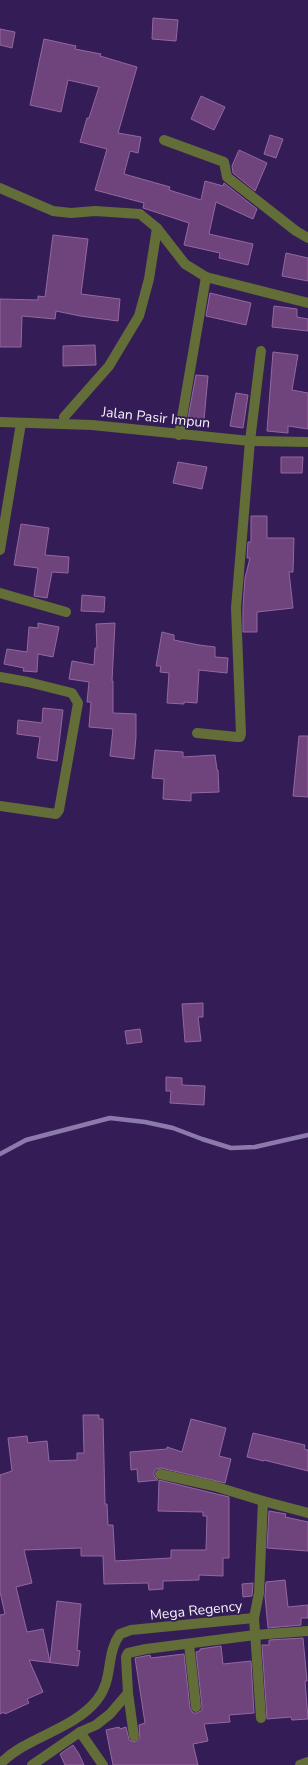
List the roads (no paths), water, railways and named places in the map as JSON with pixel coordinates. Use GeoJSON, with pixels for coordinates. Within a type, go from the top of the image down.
{"type":"FeatureCollection","features":[{"type":"Feature","properties":{"kind":"street"},"geometry":{"type":"LineString","coordinates":[[164,140],[226,163],[227,177],[296,231],[308,238]]}},
{"type":"Feature","properties":{"kind":"street"},"geometry":{"type":"LineString","coordinates":[[0,188],[53,211],[71,213],[96,212],[140,214],[156,228],[185,264],[206,277],[308,303]]}},
{"type":"Feature","properties":{"kind":"street"},"geometry":{"type":"LineString","coordinates":[[64,424],[64,417],[109,366],[139,316],[149,279],[156,228]]}},
{"type":"Feature","properties":{"kind":"street"},"geometry":{"type":"LineString","coordinates":[[179,435],[206,277]]}},
{"type":"Feature","properties":{"kind":"street"},"geometry":{"type":"LineString","coordinates":[[197,733],[237,737],[240,737],[241,734],[236,608],[250,441],[262,350]]}},
{"type":"Feature","properties":{"kind":"street","name":"Jalan Pasir Impun"},"geometry":{"type":"LineString","coordinates":[[0,422],[92,425],[250,441],[308,442]]}},
{"type":"Feature","properties":{"kind":"street"},"geometry":{"type":"LineString","coordinates":[[0,550],[21,423]]}},
{"type":"Feature","properties":{"kind":"street"},"geometry":{"type":"LineString","coordinates":[[0,593],[66,612]]}},
{"type":"Feature","properties":{"kind":"street"},"geometry":{"type":"LineString","coordinates":[[0,679],[28,682],[72,693],[78,702],[56,814],[0,806]]}},
{"type":"Feature","properties":{"kind":"street"},"geometry":{"type":"LineString","coordinates":[[160,1474],[214,1486],[263,1502],[308,1513]]}},
{"type":"Feature","properties":{"kind":"street"},"geometry":{"type":"LineString","coordinates":[[254,1618],[259,1593],[263,1502]]}},
{"type":"Feature","properties":{"kind":"street","name":"Mega Regency"},"geometry":{"type":"LineString","coordinates":[[0,1764],[10,1754],[56,1731],[87,1710],[97,1700],[105,1687],[110,1664],[111,1650],[120,1634],[131,1630],[254,1618],[261,1718]]}},
{"type":"Feature","properties":{"kind":"street"},"geometry":{"type":"LineString","coordinates":[[134,1736],[128,1693],[126,1657],[128,1653],[255,1635],[308,1631]]}},
{"type":"Feature","properties":{"kind":"street"},"geometry":{"type":"LineString","coordinates":[[189,1644],[196,1706]]}},
{"type":"Feature","properties":{"kind":"street"},"geometry":{"type":"LineString","coordinates":[[33,1765],[80,1732],[96,1725],[110,1714],[128,1693]]}},
{"type":"Feature","properties":{"kind":"street"},"geometry":{"type":"LineString","coordinates":[[80,1732],[103,1765]]}},
{"type":"Feature","properties":{"kind":"street"},"geometry":{"type":"LineString","coordinates":[[300,1765],[308,1762]]}},
{"type":"Feature","properties":{"kind":"waterway"},"geometry":{"type":"LineString","coordinates":[[0,1154],[26,1140],[110,1118],[145,1122],[173,1128],[231,1148],[255,1147],[308,1135]]}}]}
